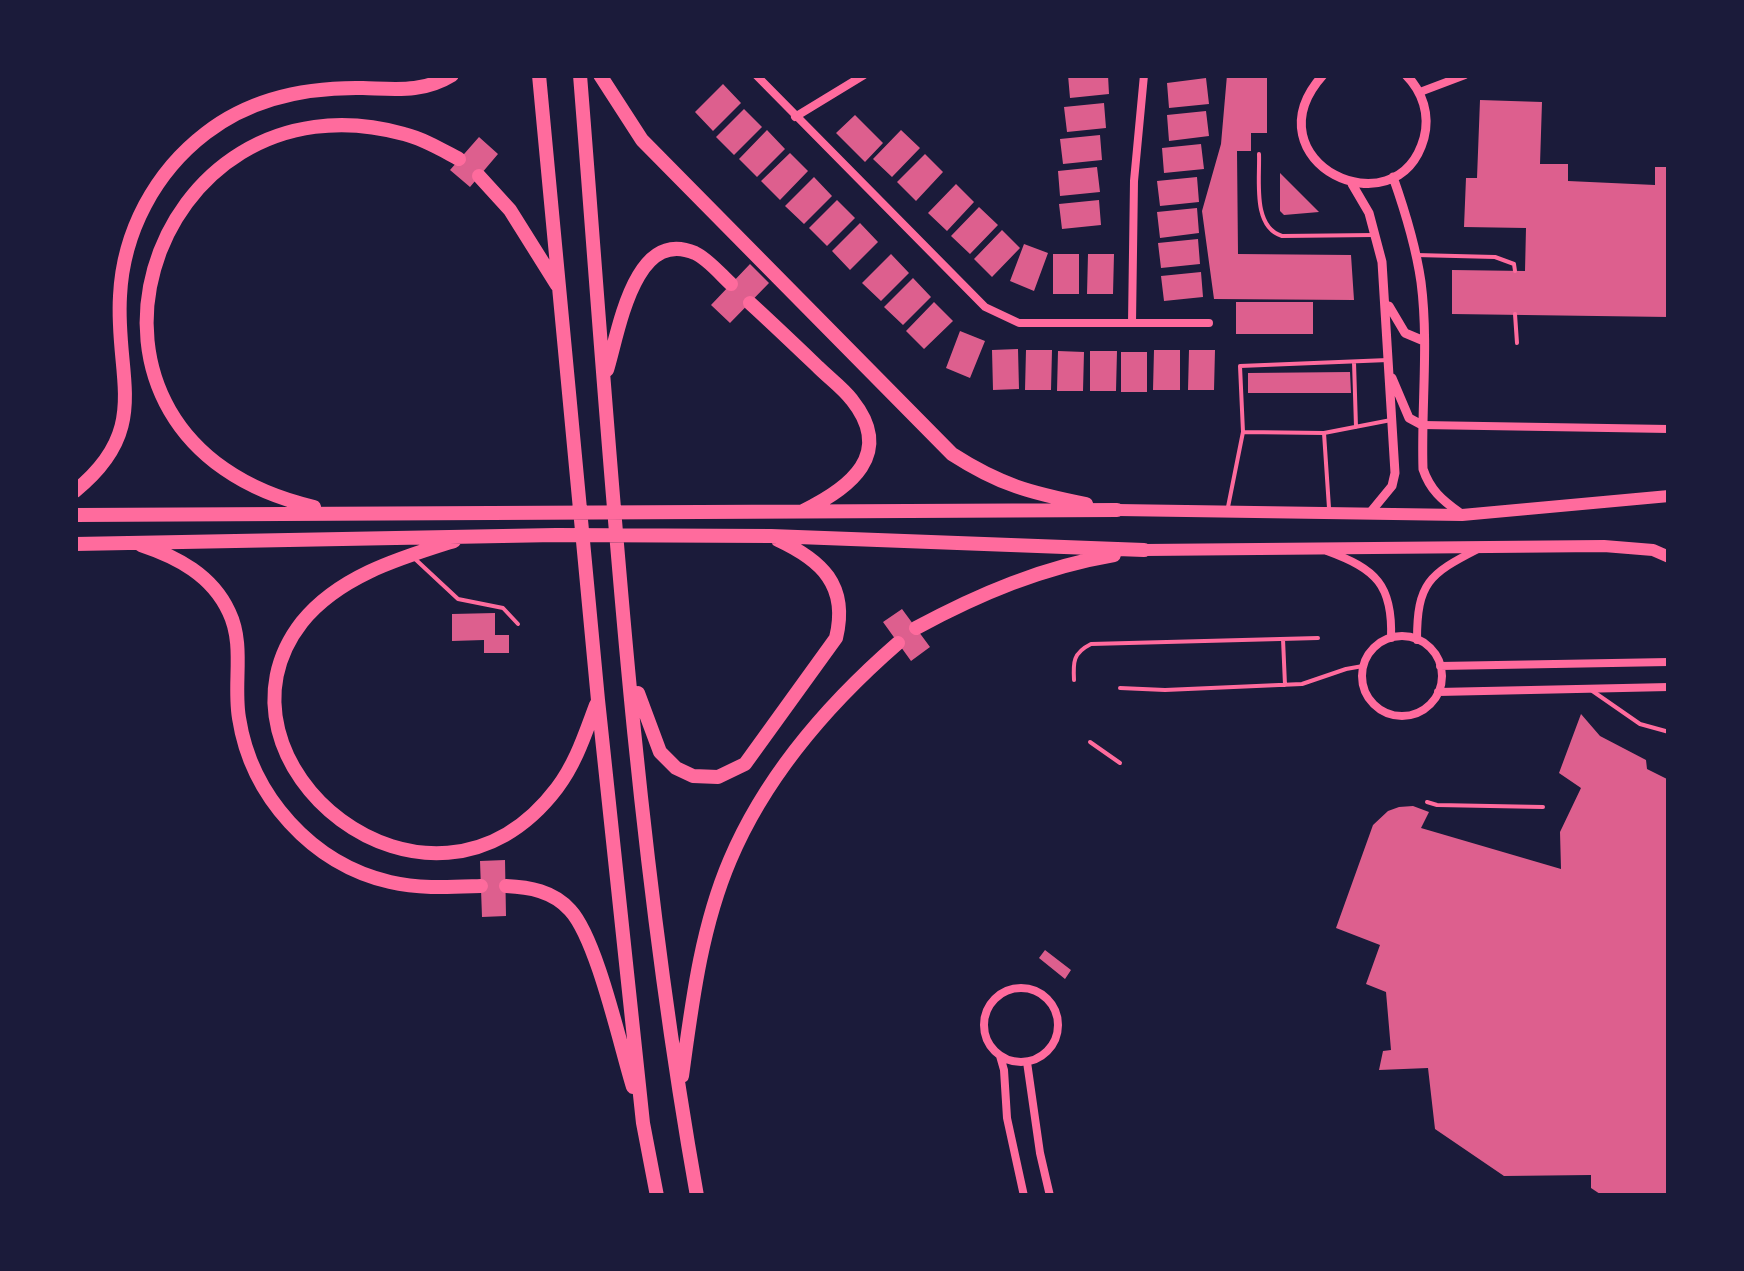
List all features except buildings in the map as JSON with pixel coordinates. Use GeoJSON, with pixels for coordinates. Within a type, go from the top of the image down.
{"type":"FeatureCollection","features":[{"type":"Feature","properties":{"kind":"highway"},"geometry":{"type":"LineString","coordinates":[[75,491],[101,466],[121,433],[126,391],[120,298],[126,251],[143,208],[172,165],[210,129],[267,100],[312,90],[417,89],[452,75]]}},
{"type":"Feature","properties":{"kind":"highway"},"geometry":{"type":"LineString","coordinates":[[539,75],[598,700],[644,1123],[657,1196]]}},
{"type":"Feature","properties":{"kind":"highway"},"geometry":{"type":"LineString","coordinates":[[580,75],[650,886],[697,1196]]}},
{"type":"Feature","properties":{"kind":"highway"},"geometry":{"type":"LineString","coordinates":[[600,75],[642,140],[952,454],[1020,490],[1116,510]]}},
{"type":"Feature","properties":{"kind":"highway"},"geometry":{"type":"LineString","coordinates":[[339,513],[289,501],[242,482],[206,455],[176,420],[151,371],[146,346],[145,320],[153,268],[174,222],[204,182],[247,151],[290,132],[318,126],[362,125],[409,135],[460,160]]}},
{"type":"Feature","properties":{"kind":"highway"},"geometry":{"type":"LineString","coordinates":[[479,176],[510,210],[559,288]]}},
{"type":"Feature","properties":{"kind":"highway"},"geometry":{"type":"LineString","coordinates":[[604,380],[631,288],[642,268],[658,253],[678,248],[698,254],[731,284]]}},
{"type":"Feature","properties":{"kind":"highway"},"geometry":{"type":"LineString","coordinates":[[750,303],[853,400],[868,427],[870,448],[861,470],[836,495],[798,513]]}},
{"type":"Feature","properties":{"kind":"highway"},"geometry":{"type":"LineString","coordinates":[[75,515],[1116,510],[1462,515],[1669,496]]}},
{"type":"Feature","properties":{"kind":"highway"},"geometry":{"type":"LineString","coordinates":[[467,536],[364,574],[330,596],[300,624],[282,659],[275,694],[284,746],[307,785],[334,815],[370,839],[413,854],[451,854],[490,842],[530,817],[560,784],[582,744],[598,700]]}},
{"type":"Feature","properties":{"kind":"highway"},"geometry":{"type":"LineString","coordinates":[[75,544],[467,536],[771,536],[1144,550],[1604,546],[1653,550],[1669,557]]}},
{"type":"Feature","properties":{"kind":"highway"},"geometry":{"type":"LineString","coordinates":[[631,673],[660,752],[676,768],[692,776],[718,778],[745,764],[836,638],[840,622],[834,590],[823,569],[812,556],[771,536]]}},
{"type":"Feature","properties":{"kind":"highway"},"geometry":{"type":"LineString","coordinates":[[131,541],[181,561],[221,596],[236,630],[236,697],[244,742],[260,782],[284,816],[337,860],[373,878],[440,888],[481,886]]}},
{"type":"Feature","properties":{"kind":"highway"},"geometry":{"type":"LineString","coordinates":[[916,628],[964,602],[1042,572],[1144,550]]}},
{"type":"Feature","properties":{"kind":"highway"},"geometry":{"type":"LineString","coordinates":[[679,1097],[694,986],[730,859],[786,762],[861,675],[898,643]]}},
{"type":"Feature","properties":{"kind":"highway"},"geometry":{"type":"LineString","coordinates":[[506,886],[539,890],[569,909],[578,921],[591,949],[644,1123]]}},
{"type":"Feature","properties":{"kind":"street"},"geometry":{"type":"LineString","coordinates":[[756,75],[985,308],[1019,323],[1209,323]]}},
{"type":"Feature","properties":{"kind":"street"},"geometry":{"type":"LineString","coordinates":[[796,118],[864,75]]}},
{"type":"Feature","properties":{"kind":"street"},"geometry":{"type":"LineString","coordinates":[[1132,323],[1134,181],[1144,75]]}},
{"type":"Feature","properties":{"kind":"street"},"geometry":{"type":"LineString","coordinates":[[1309,75],[1313,86]]}},
{"type":"Feature","properties":{"kind":"street"},"geometry":{"type":"LineString","coordinates":[[1323,75],[1303,107],[1306,144],[1325,170],[1352,184],[1373,184],[1393,177],[1410,165],[1421,148],[1426,111],[1420,92],[1406,75]]}},
{"type":"Feature","properties":{"kind":"street"},"geometry":{"type":"LineString","coordinates":[[1420,92],[1464,75]]}},
{"type":"Feature","properties":{"kind":"street"},"geometry":{"type":"LineString","coordinates":[[1393,177],[1421,282],[1423,469],[1439,498],[1462,515]]}},
{"type":"Feature","properties":{"kind":"street"},"geometry":{"type":"LineString","coordinates":[[1352,184],[1376,234],[1385,299],[1395,473],[1392,486],[1369,514]]}},
{"type":"Feature","properties":{"kind":"street"},"geometry":{"type":"LineString","coordinates":[[1385,299],[1405,333],[1424,341]]}},
{"type":"Feature","properties":{"kind":"street"},"geometry":{"type":"LineString","coordinates":[[1389,365],[1409,418],[1422,424],[1669,428]]}},
{"type":"Feature","properties":{"kind":"street"},"geometry":{"type":"LineString","coordinates":[[1417,640],[1417,609],[1422,590],[1445,568],[1484,546]]}},
{"type":"Feature","properties":{"kind":"street"},"geometry":{"type":"LineString","coordinates":[[1318,548],[1362,567],[1382,583],[1389,596],[1391,638]]}},
{"type":"Feature","properties":{"kind":"street"},"geometry":{"type":"LineString","coordinates":[[1391,638],[1417,640],[1435,655],[1440,666],[1438,692],[1417,713],[1396,716],[1384,712],[1365,692],[1363,666],[1369,654],[1391,638]]}},
{"type":"Feature","properties":{"kind":"street"},"geometry":{"type":"LineString","coordinates":[[1440,666],[1669,662]]}},
{"type":"Feature","properties":{"kind":"street"},"geometry":{"type":"LineString","coordinates":[[1438,692],[1669,687]]}},
{"type":"Feature","properties":{"kind":"street"},"geometry":{"type":"LineString","coordinates":[[1000,1056],[1027,1062],[1048,1050],[1058,1029],[1053,1006],[1045,997],[1023,988],[1000,994],[985,1013],[985,1037],[1000,1056],[1004,1070],[1007,1118],[1024,1196]]}},
{"type":"Feature","properties":{"kind":"street"},"geometry":{"type":"LineString","coordinates":[[1027,1062],[1050,1196]]}},
{"type":"Feature","properties":{"kind":"lane"},"geometry":{"type":"LineString","coordinates":[[1260,154],[1262,218],[1269,230],[1282,236],[1376,234]]}},
{"type":"Feature","properties":{"kind":"lane"},"geometry":{"type":"LineString","coordinates":[[1414,255],[1495,257],[1514,264],[1515,270]]}},
{"type":"Feature","properties":{"kind":"lane"},"geometry":{"type":"LineString","coordinates":[[1515,314],[1517,343]]}},
{"type":"Feature","properties":{"kind":"lane"},"geometry":{"type":"LineString","coordinates":[[1227,512],[1243,432],[1240,366],[1354,362],[1389,365]]}},
{"type":"Feature","properties":{"kind":"lane"},"geometry":{"type":"LineString","coordinates":[[1354,362],[1356,427]]}},
{"type":"Feature","properties":{"kind":"lane"},"geometry":{"type":"LineString","coordinates":[[1243,432],[1324,432],[1391,420]]}},
{"type":"Feature","properties":{"kind":"lane"},"geometry":{"type":"LineString","coordinates":[[1324,432],[1329,513]]}},
{"type":"Feature","properties":{"kind":"lane"},"geometry":{"type":"LineString","coordinates":[[410,555],[458,599],[503,608],[518,624]]}},
{"type":"Feature","properties":{"kind":"lane"},"geometry":{"type":"LineString","coordinates":[[1074,680],[1073,659],[1080,649],[1091,644],[1318,638]]}},
{"type":"Feature","properties":{"kind":"lane"},"geometry":{"type":"LineString","coordinates":[[1283,639],[1285,685]]}},
{"type":"Feature","properties":{"kind":"lane"},"geometry":{"type":"LineString","coordinates":[[1120,688],[1302,684],[1363,666]]}},
{"type":"Feature","properties":{"kind":"lane"},"geometry":{"type":"LineString","coordinates":[[1587,688],[1640,724],[1669,732]]}},
{"type":"Feature","properties":{"kind":"lane"},"geometry":{"type":"LineString","coordinates":[[1090,742],[1120,763]]}},
{"type":"Feature","properties":{"kind":"lane"},"geometry":{"type":"LineString","coordinates":[[1427,802],[1543,806]]}}]}
